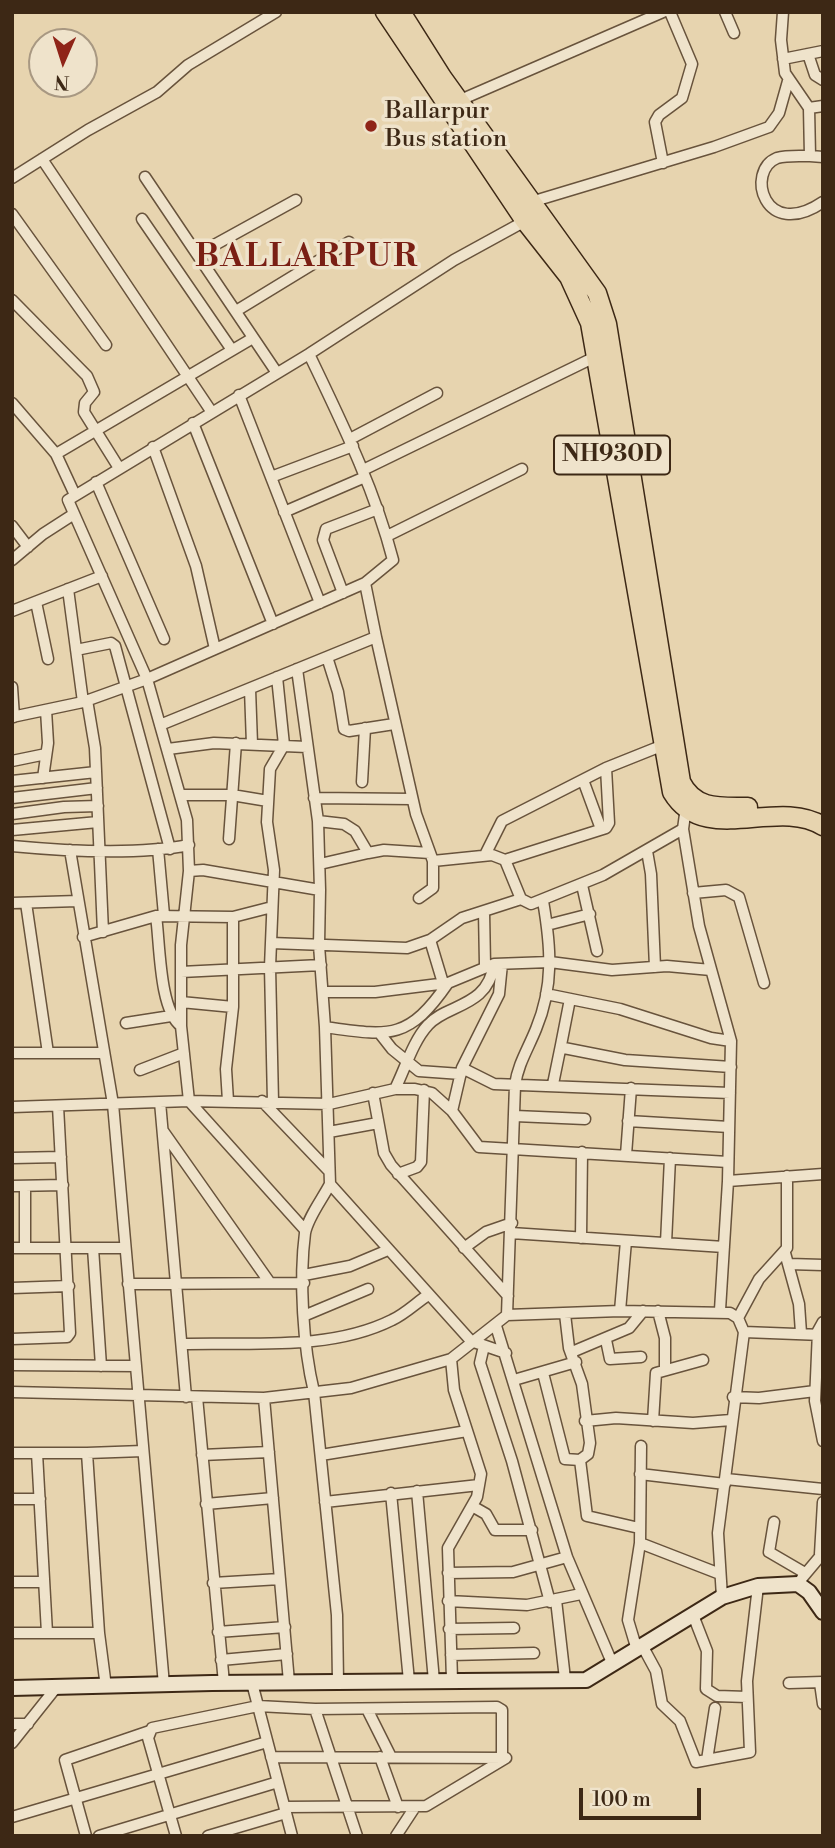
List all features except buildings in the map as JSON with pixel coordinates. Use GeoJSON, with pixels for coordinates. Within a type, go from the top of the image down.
{"type":"FeatureCollection","features":[{"type":"Feature","properties":{"kind":"highway","name":"NH930D"},"geometry":{"type":"LineString","coordinates":[[385,12],[532,212],[597,293],[607,324],[677,767],[689,804]]}},
{"type":"Feature","properties":{"kind":"highway","name":"NH930D"},"geometry":{"type":"LineString","coordinates":[[407,14],[437,80],[458,101],[532,212],[574,287],[590,323],[668,784],[689,804]]}},
{"type":"Feature","properties":{"kind":"highway"},"geometry":{"type":"LineString","coordinates":[[689,804],[786,807],[823,814]]}},
{"type":"Feature","properties":{"kind":"highway"},"geometry":{"type":"LineString","coordinates":[[689,804],[706,819],[787,816],[823,826]]}},
{"type":"Feature","properties":{"kind":"street"},"geometry":{"type":"LineString","coordinates":[[12,178],[88,130],[157,92],[188,65],[276,12]]}},
{"type":"Feature","properties":{"kind":"street"},"geometry":{"type":"LineString","coordinates":[[458,101],[663,12]]}},
{"type":"Feature","properties":{"kind":"street"},"geometry":{"type":"LineString","coordinates":[[663,163],[655,122],[682,98],[692,64],[670,12]]}},
{"type":"Feature","properties":{"kind":"street"},"geometry":{"type":"LineString","coordinates":[[725,12],[734,33]]}},
{"type":"Feature","properties":{"kind":"street"},"geometry":{"type":"LineString","coordinates":[[783,12],[783,59],[788,81],[809,108],[810,156]]}},
{"type":"Feature","properties":{"kind":"street"},"geometry":{"type":"LineString","coordinates":[[783,59],[823,51]]}},
{"type":"Feature","properties":{"kind":"street"},"geometry":{"type":"LineString","coordinates":[[808,54],[815,75],[823,79]]}},
{"type":"Feature","properties":{"kind":"street"},"geometry":{"type":"LineString","coordinates":[[306,1230],[189,1101],[181,1026],[181,972],[189,845],[180,795],[147,680],[68,500],[309,354],[532,212],[769,127],[779,113],[788,81]]}},
{"type":"Feature","properties":{"kind":"street"},"geometry":{"type":"LineString","coordinates":[[809,108],[823,106]]}},
{"type":"Feature","properties":{"kind":"street"},"geometry":{"type":"LineString","coordinates":[[823,156],[789,156],[769,163],[764,171],[762,191],[770,206],[790,216],[807,212],[823,202]]}},
{"type":"Feature","properties":{"kind":"street"},"geometry":{"type":"LineString","coordinates":[[42,159],[211,411]]}},
{"type":"Feature","properties":{"kind":"street"},"geometry":{"type":"LineString","coordinates":[[145,177],[277,373]]}},
{"type":"Feature","properties":{"kind":"street"},"geometry":{"type":"LineString","coordinates":[[198,254],[296,200]]}},
{"type":"Feature","properties":{"kind":"street"},"geometry":{"type":"LineString","coordinates":[[12,214],[106,345]]}},
{"type":"Feature","properties":{"kind":"street"},"geometry":{"type":"LineString","coordinates":[[142,219],[232,350]]}},
{"type":"Feature","properties":{"kind":"street"},"geometry":{"type":"LineString","coordinates":[[236,311],[349,242]]}},
{"type":"Feature","properties":{"kind":"street"},"geometry":{"type":"LineString","coordinates":[[12,300],[87,376],[93,393],[83,408],[119,468]]}},
{"type":"Feature","properties":{"kind":"street"},"geometry":{"type":"LineString","coordinates":[[56,454],[253,338]]}},
{"type":"Feature","properties":{"kind":"street"},"geometry":{"type":"LineString","coordinates":[[12,687],[13,717],[85,701],[147,680],[365,583],[393,560],[378,509],[352,443],[309,354]]}},
{"type":"Feature","properties":{"kind":"street"},"geometry":{"type":"LineString","coordinates":[[284,512],[595,357]]}},
{"type":"Feature","properties":{"kind":"street"},"geometry":{"type":"LineString","coordinates":[[271,477],[352,443],[437,393]]}},
{"type":"Feature","properties":{"kind":"street"},"geometry":{"type":"LineString","coordinates":[[239,395],[320,603]]}},
{"type":"Feature","properties":{"kind":"street"},"geometry":{"type":"LineString","coordinates":[[12,403],[56,454],[75,495]]}},
{"type":"Feature","properties":{"kind":"street"},"geometry":{"type":"LineString","coordinates":[[193,423],[273,624]]}},
{"type":"Feature","properties":{"kind":"street"},"geometry":{"type":"LineString","coordinates":[[153,447],[196,566],[215,649]]}},
{"type":"Feature","properties":{"kind":"street"},"geometry":{"type":"LineString","coordinates":[[387,536],[522,469]]}},
{"type":"Feature","properties":{"kind":"street"},"geometry":{"type":"LineString","coordinates":[[96,482],[164,639]]}},
{"type":"Feature","properties":{"kind":"street"},"geometry":{"type":"LineString","coordinates":[[343,593],[323,534],[326,530],[378,509]]}},
{"type":"Feature","properties":{"kind":"street"},"geometry":{"type":"LineString","coordinates":[[12,561],[27,547],[75,514]]}},
{"type":"Feature","properties":{"kind":"street"},"geometry":{"type":"LineString","coordinates":[[12,526],[27,547]]}},
{"type":"Feature","properties":{"kind":"street"},"geometry":{"type":"LineString","coordinates":[[12,611],[102,576]]}},
{"type":"Feature","properties":{"kind":"street"},"geometry":{"type":"LineString","coordinates":[[365,583],[412,799],[431,857],[433,888],[419,898]]}},
{"type":"Feature","properties":{"kind":"street"},"geometry":{"type":"LineString","coordinates":[[68,589],[96,772],[103,932]]}},
{"type":"Feature","properties":{"kind":"street"},"geometry":{"type":"LineString","coordinates":[[36,602],[48,659]]}},
{"type":"Feature","properties":{"kind":"street"},"geometry":{"type":"LineString","coordinates":[[160,725],[376,637]]}},
{"type":"Feature","properties":{"kind":"street"},"geometry":{"type":"LineString","coordinates":[[76,650],[113,643],[170,849]]}},
{"type":"Feature","properties":{"kind":"street"},"geometry":{"type":"LineString","coordinates":[[327,657],[338,692],[344,729],[394,724]]}},
{"type":"Feature","properties":{"kind":"street"},"geometry":{"type":"LineString","coordinates":[[297,669],[318,821],[319,946],[326,1027],[330,1184],[306,1230],[304,1279],[307,1341],[337,1615],[338,1682]]}},
{"type":"Feature","properties":{"kind":"street"},"geometry":{"type":"LineString","coordinates":[[277,677],[284,746],[270,769],[268,801],[273,882],[267,1102],[329,1171]]}},
{"type":"Feature","properties":{"kind":"street"},"geometry":{"type":"LineString","coordinates":[[250,689],[252,744]]}},
{"type":"Feature","properties":{"kind":"street"},"geometry":{"type":"LineString","coordinates":[[43,778],[48,743],[46,710]]}},
{"type":"Feature","properties":{"kind":"street"},"geometry":{"type":"LineString","coordinates":[[362,782],[365,728]]}},
{"type":"Feature","properties":{"kind":"street"},"geometry":{"type":"LineString","coordinates":[[168,749],[194,744],[236,743],[307,747]]}},
{"type":"Feature","properties":{"kind":"street"},"geometry":{"type":"LineString","coordinates":[[229,839],[236,743]]}},
{"type":"Feature","properties":{"kind":"street"},"geometry":{"type":"LineString","coordinates":[[485,855],[502,821],[606,768],[662,746]]}},
{"type":"Feature","properties":{"kind":"street"},"geometry":{"type":"LineString","coordinates":[[12,761],[46,754]]}},
{"type":"Feature","properties":{"kind":"street"},"geometry":{"type":"LineString","coordinates":[[320,864],[384,850],[431,857],[485,855],[505,860],[601,830],[609,823],[606,768]]}},
{"type":"Feature","properties":{"kind":"street"},"geometry":{"type":"LineString","coordinates":[[12,781],[96,772]]}},
{"type":"Feature","properties":{"kind":"street"},"geometry":{"type":"LineString","coordinates":[[583,780],[601,830]]}},
{"type":"Feature","properties":{"kind":"street"},"geometry":{"type":"LineString","coordinates":[[12,798],[97,789]]}},
{"type":"Feature","properties":{"kind":"street"},"geometry":{"type":"LineString","coordinates":[[180,795],[232,795],[268,801]]}},
{"type":"Feature","properties":{"kind":"street"},"geometry":{"type":"LineString","coordinates":[[314,798],[412,799]]}},
{"type":"Feature","properties":{"kind":"street"},"geometry":{"type":"LineString","coordinates":[[689,804],[683,829],[693,893],[731,1041],[728,1181],[720,1310]]}},
{"type":"Feature","properties":{"kind":"street"},"geometry":{"type":"LineString","coordinates":[[12,814],[64,807],[98,806]]}},
{"type":"Feature","properties":{"kind":"street"},"geometry":{"type":"LineString","coordinates":[[318,821],[344,824],[355,831],[368,853]]}},
{"type":"Feature","properties":{"kind":"street"},"geometry":{"type":"LineString","coordinates":[[12,830],[98,822]]}},
{"type":"Feature","properties":{"kind":"street"},"geometry":{"type":"LineString","coordinates":[[505,860],[522,899],[531,904],[582,885],[683,829]]}},
{"type":"Feature","properties":{"kind":"street"},"geometry":{"type":"LineString","coordinates":[[12,846],[70,850],[170,849],[189,845]]}},
{"type":"Feature","properties":{"kind":"street"},"geometry":{"type":"LineString","coordinates":[[158,849],[160,915],[170,1016],[181,1026]]}},
{"type":"Feature","properties":{"kind":"street"},"geometry":{"type":"LineString","coordinates":[[70,850],[113,1104],[164,1685]]}},
{"type":"Feature","properties":{"kind":"street"},"geometry":{"type":"LineString","coordinates":[[647,851],[651,874],[654,967]]}},
{"type":"Feature","properties":{"kind":"street"},"geometry":{"type":"LineString","coordinates":[[189,871],[203,870],[320,890]]}},
{"type":"Feature","properties":{"kind":"street"},"geometry":{"type":"LineString","coordinates":[[582,885],[597,951]]}},
{"type":"Feature","properties":{"kind":"street"},"geometry":{"type":"LineString","coordinates":[[693,893],[726,890],[738,897],[764,983]]}},
{"type":"Feature","properties":{"kind":"street"},"geometry":{"type":"LineString","coordinates":[[271,943],[396,950],[430,940],[462,918],[522,899]]}},
{"type":"Feature","properties":{"kind":"street"},"geometry":{"type":"LineString","coordinates":[[12,903],[78,901]]}},
{"type":"Feature","properties":{"kind":"street"},"geometry":{"type":"LineString","coordinates":[[508,1315],[515,1085],[521,1058],[536,1028],[546,994],[551,962],[543,901]]}},
{"type":"Feature","properties":{"kind":"street"},"geometry":{"type":"LineString","coordinates":[[26,903],[48,1053]]}},
{"type":"Feature","properties":{"kind":"street"},"geometry":{"type":"LineString","coordinates":[[83,937],[160,915],[233,916],[272,907]]}},
{"type":"Feature","properties":{"kind":"street"},"geometry":{"type":"LineString","coordinates":[[452,1111],[461,1071],[499,994],[485,911]]}},
{"type":"Feature","properties":{"kind":"street"},"geometry":{"type":"LineString","coordinates":[[547,925],[590,914]]}},
{"type":"Feature","properties":{"kind":"street"},"geometry":{"type":"LineString","coordinates":[[228,1101],[227,1061],[233,1007],[233,916]]}},
{"type":"Feature","properties":{"kind":"street"},"geometry":{"type":"LineString","coordinates":[[430,940],[445,983]]}},
{"type":"Feature","properties":{"kind":"street"},"geometry":{"type":"LineString","coordinates":[[324,992],[375,992],[445,983],[494,965],[551,962],[612,970],[654,967],[711,970]]}},
{"type":"Feature","properties":{"kind":"street"},"geometry":{"type":"LineString","coordinates":[[181,972],[321,965]]}},
{"type":"Feature","properties":{"kind":"street"},"geometry":{"type":"LineString","coordinates":[[395,1089],[428,1024],[475,998],[489,979],[494,965]]}},
{"type":"Feature","properties":{"kind":"street"},"geometry":{"type":"LineString","coordinates":[[326,1027],[382,1035],[416,1021],[445,983]]}},
{"type":"Feature","properties":{"kind":"street"},"geometry":{"type":"LineString","coordinates":[[546,994],[630,1012],[711,1038],[731,1041]]}},
{"type":"Feature","properties":{"kind":"street"},"geometry":{"type":"LineString","coordinates":[[553,1084],[570,999]]}},
{"type":"Feature","properties":{"kind":"street"},"geometry":{"type":"LineString","coordinates":[[181,1002],[233,1007]]}},
{"type":"Feature","properties":{"kind":"street"},"geometry":{"type":"LineString","coordinates":[[126,1023],[170,1016]]}},
{"type":"Feature","properties":{"kind":"street"},"geometry":{"type":"LineString","coordinates":[[382,1035],[419,1071],[461,1071],[489,1083],[730,1093]]}},
{"type":"Feature","properties":{"kind":"street"},"geometry":{"type":"LineString","coordinates":[[561,1045],[584,1054],[625,1060],[731,1067]]}},
{"type":"Feature","properties":{"kind":"street"},"geometry":{"type":"LineString","coordinates":[[140,1070],[184,1052]]}},
{"type":"Feature","properties":{"kind":"street"},"geometry":{"type":"LineString","coordinates":[[12,1053],[104,1053]]}},
{"type":"Feature","properties":{"kind":"street"},"geometry":{"type":"LineString","coordinates":[[626,1155],[631,1088]]}},
{"type":"Feature","properties":{"kind":"street"},"geometry":{"type":"LineString","coordinates":[[12,1107],[189,1101],[329,1104],[395,1089],[424,1090],[452,1111],[474,1145],[728,1162]]}},
{"type":"Feature","properties":{"kind":"street"},"geometry":{"type":"LineString","coordinates":[[398,1174],[418,1167],[421,1162],[424,1090]]}},
{"type":"Feature","properties":{"kind":"street"},"geometry":{"type":"LineString","coordinates":[[373,1093],[384,1153],[398,1174],[509,1296]]}},
{"type":"Feature","properties":{"kind":"street"},"geometry":{"type":"LineString","coordinates":[[160,1102],[182,1344],[202,1455],[224,1683]]}},
{"type":"Feature","properties":{"kind":"street"},"geometry":{"type":"LineString","coordinates":[[12,1339],[69,1335],[69,1286],[58,1106]]}},
{"type":"Feature","properties":{"kind":"street"},"geometry":{"type":"LineString","coordinates":[[514,1116],[585,1119]]}},
{"type":"Feature","properties":{"kind":"street"},"geometry":{"type":"LineString","coordinates":[[628,1121],[729,1127]]}},
{"type":"Feature","properties":{"kind":"street"},"geometry":{"type":"LineString","coordinates":[[329,1132],[378,1123]]}},
{"type":"Feature","properties":{"kind":"street"},"geometry":{"type":"LineString","coordinates":[[163,1131],[270,1283]]}},
{"type":"Feature","properties":{"kind":"street"},"geometry":{"type":"LineString","coordinates":[[581,1238],[582,1152]]}},
{"type":"Feature","properties":{"kind":"street"},"geometry":{"type":"LineString","coordinates":[[12,1158],[61,1157]]}},
{"type":"Feature","properties":{"kind":"street"},"geometry":{"type":"LineString","coordinates":[[666,1243],[670,1158]]}},
{"type":"Feature","properties":{"kind":"street"},"geometry":{"type":"LineString","coordinates":[[728,1181],[823,1174]]}},
{"type":"Feature","properties":{"kind":"street"},"geometry":{"type":"LineString","coordinates":[[738,1318],[759,1279],[785,1253],[789,1239],[787,1177]]}},
{"type":"Feature","properties":{"kind":"street"},"geometry":{"type":"LineString","coordinates":[[330,1184],[471,1341],[506,1353]]}},
{"type":"Feature","properties":{"kind":"street"},"geometry":{"type":"LineString","coordinates":[[12,1186],[63,1185]]}},
{"type":"Feature","properties":{"kind":"street"},"geometry":{"type":"LineString","coordinates":[[25,1186],[25,1248]]}},
{"type":"Feature","properties":{"kind":"street"},"geometry":{"type":"LineString","coordinates":[[464,1248],[486,1232],[512,1228],[581,1238],[724,1247]]}},
{"type":"Feature","properties":{"kind":"street"},"geometry":{"type":"LineString","coordinates":[[620,1311],[626,1241]]}},
{"type":"Feature","properties":{"kind":"street"},"geometry":{"type":"LineString","coordinates":[[12,1248],[125,1248]]}},
{"type":"Feature","properties":{"kind":"street"},"geometry":{"type":"LineString","coordinates":[[93,1248],[101,1366]]}},
{"type":"Feature","properties":{"kind":"street"},"geometry":{"type":"LineString","coordinates":[[128,1284],[270,1283],[304,1279],[350,1266],[388,1250]]}},
{"type":"Feature","properties":{"kind":"street"},"geometry":{"type":"LineString","coordinates":[[785,1253],[799,1304],[801,1333]]}},
{"type":"Feature","properties":{"kind":"street"},"geometry":{"type":"LineString","coordinates":[[789,1264],[823,1265]]}},
{"type":"Feature","properties":{"kind":"street"},"geometry":{"type":"LineString","coordinates":[[12,1288],[69,1286]]}},
{"type":"Feature","properties":{"kind":"street"},"geometry":{"type":"LineString","coordinates":[[306,1315],[368,1289]]}},
{"type":"Feature","properties":{"kind":"street"},"geometry":{"type":"LineString","coordinates":[[182,1344],[307,1341],[345,1336],[382,1325],[428,1295]]}},
{"type":"Feature","properties":{"kind":"street"},"geometry":{"type":"LineString","coordinates":[[12,1392],[264,1398],[351,1388],[451,1359],[508,1315],[720,1310],[738,1318],[744,1332],[733,1397],[726,1481],[718,1533],[722,1597]]}},
{"type":"Feature","properties":{"kind":"street"},"geometry":{"type":"LineString","coordinates":[[514,1380],[542,1373],[629,1328],[643,1311]]}},
{"type":"Feature","properties":{"kind":"street"},"geometry":{"type":"LineString","coordinates":[[658,1311],[665,1338],[665,1369]]}},
{"type":"Feature","properties":{"kind":"street"},"geometry":{"type":"LineString","coordinates":[[542,1373],[565,1459],[580,1460],[590,1450],[582,1384],[565,1314]]}},
{"type":"Feature","properties":{"kind":"street"},"geometry":{"type":"LineString","coordinates":[[823,1322],[815,1391],[823,1441]]}},
{"type":"Feature","properties":{"kind":"street"},"geometry":{"type":"LineString","coordinates":[[496,1326],[567,1557],[613,1665]]}},
{"type":"Feature","properties":{"kind":"street"},"geometry":{"type":"LineString","coordinates":[[744,1332],[821,1335]]}},
{"type":"Feature","properties":{"kind":"street"},"geometry":{"type":"LineString","coordinates":[[606,1340],[610,1359],[641,1357]]}},
{"type":"Feature","properties":{"kind":"street"},"geometry":{"type":"LineString","coordinates":[[484,1346],[480,1363],[553,1601],[565,1679]]}},
{"type":"Feature","properties":{"kind":"street"},"geometry":{"type":"LineString","coordinates":[[451,1359],[454,1390],[481,1474],[472,1506],[448,1548],[453,1680]]}},
{"type":"Feature","properties":{"kind":"street"},"geometry":{"type":"LineString","coordinates":[[653,1420],[655,1375],[665,1369],[704,1360]]}},
{"type":"Feature","properties":{"kind":"street"},"geometry":{"type":"LineString","coordinates":[[12,1365],[136,1366]]}},
{"type":"Feature","properties":{"kind":"street"},"geometry":{"type":"LineString","coordinates":[[733,1397],[759,1398],[815,1391]]}},
{"type":"Feature","properties":{"kind":"street"},"geometry":{"type":"LineString","coordinates":[[264,1398],[289,1682]]}},
{"type":"Feature","properties":{"kind":"street"},"geometry":{"type":"LineString","coordinates":[[585,1420],[616,1418],[693,1423],[731,1420]]}},
{"type":"Feature","properties":{"kind":"street"},"geometry":{"type":"LineString","coordinates":[[321,1455],[467,1431]]}},
{"type":"Feature","properties":{"kind":"street"},"geometry":{"type":"LineString","coordinates":[[641,1446],[640,1544],[628,1620],[640,1649],[656,1671],[663,1707],[680,1721],[694,1760],[708,1760],[751,1751],[747,1697],[758,1586]]}},
{"type":"Feature","properties":{"kind":"street"},"geometry":{"type":"LineString","coordinates":[[12,1453],[143,1451]]}},
{"type":"Feature","properties":{"kind":"street"},"geometry":{"type":"LineString","coordinates":[[202,1455],[269,1452]]}},
{"type":"Feature","properties":{"kind":"street"},"geometry":{"type":"LineString","coordinates":[[37,1453],[47,1633]]}},
{"type":"Feature","properties":{"kind":"street"},"geometry":{"type":"LineString","coordinates":[[87,1453],[99,1633],[106,1687]]}},
{"type":"Feature","properties":{"kind":"street"},"geometry":{"type":"LineString","coordinates":[[580,1460],[585,1515],[616,1525],[639,1528]]}},
{"type":"Feature","properties":{"kind":"street"},"geometry":{"type":"LineString","coordinates":[[640,1474],[823,1489]]}},
{"type":"Feature","properties":{"kind":"street"},"geometry":{"type":"LineString","coordinates":[[325,1502],[479,1485]]}},
{"type":"Feature","properties":{"kind":"street"},"geometry":{"type":"LineString","coordinates":[[418,1490],[434,1681]]}},
{"type":"Feature","properties":{"kind":"street"},"geometry":{"type":"LineString","coordinates":[[391,1493],[409,1681]]}},
{"type":"Feature","properties":{"kind":"street"},"geometry":{"type":"LineString","coordinates":[[206,1504],[273,1498]]}},
{"type":"Feature","properties":{"kind":"street"},"geometry":{"type":"LineString","coordinates":[[12,1499],[40,1499]]}},
{"type":"Feature","properties":{"kind":"street"},"geometry":{"type":"LineString","coordinates":[[12,1688],[289,1682],[586,1680],[722,1597],[758,1586],[801,1578],[821,1553],[823,1502]]}},
{"type":"Feature","properties":{"kind":"street"},"geometry":{"type":"LineString","coordinates":[[472,1506],[486,1514],[495,1530],[532,1530]]}},
{"type":"Feature","properties":{"kind":"street"},"geometry":{"type":"LineString","coordinates":[[774,1522],[769,1552],[801,1578],[823,1612]]}},
{"type":"Feature","properties":{"kind":"street"},"geometry":{"type":"LineString","coordinates":[[640,1544],[720,1574]]}},
{"type":"Feature","properties":{"kind":"street"},"geometry":{"type":"LineString","coordinates":[[448,1573],[489,1575],[542,1565],[567,1557]]}},
{"type":"Feature","properties":{"kind":"street"},"geometry":{"type":"LineString","coordinates":[[213,1583],[280,1579]]}},
{"type":"Feature","properties":{"kind":"street"},"geometry":{"type":"LineString","coordinates":[[12,1582],[44,1581]]}},
{"type":"Feature","properties":{"kind":"street"},"geometry":{"type":"LineString","coordinates":[[448,1601],[527,1605],[581,1594]]}},
{"type":"Feature","properties":{"kind":"street"},"geometry":{"type":"LineString","coordinates":[[693,1615],[706,1651],[706,1689],[717,1696],[747,1697]]}},
{"type":"Feature","properties":{"kind":"street"},"geometry":{"type":"LineString","coordinates":[[218,1632],[285,1627]]}},
{"type":"Feature","properties":{"kind":"street"},"geometry":{"type":"LineString","coordinates":[[449,1629],[514,1628]]}},
{"type":"Feature","properties":{"kind":"street"},"geometry":{"type":"LineString","coordinates":[[12,1633],[99,1633]]}},
{"type":"Feature","properties":{"kind":"street"},"geometry":{"type":"LineString","coordinates":[[451,1656],[534,1653]]}},
{"type":"Feature","properties":{"kind":"street"},"geometry":{"type":"LineString","coordinates":[[221,1660],[287,1654]]}},
{"type":"Feature","properties":{"kind":"street"},"geometry":{"type":"LineString","coordinates":[[251,1683],[292,1836]]}},
{"type":"Feature","properties":{"kind":"street"},"geometry":{"type":"LineString","coordinates":[[789,1683],[821,1683],[823,1704]]}},
{"type":"Feature","properties":{"kind":"street"},"geometry":{"type":"LineString","coordinates":[[12,1743],[55,1689]]}},
{"type":"Feature","properties":{"kind":"street"},"geometry":{"type":"LineString","coordinates":[[86,1836],[66,1759],[150,1731],[258,1706],[315,1709],[497,1707],[502,1710],[502,1757],[505,1759],[437,1802],[415,1807],[285,1810],[208,1836]]}},
{"type":"Feature","properties":{"kind":"street"},"geometry":{"type":"LineString","coordinates":[[708,1760],[715,1708]]}},
{"type":"Feature","properties":{"kind":"street"},"geometry":{"type":"LineString","coordinates":[[315,1709],[357,1836]]}},
{"type":"Feature","properties":{"kind":"street"},"geometry":{"type":"LineString","coordinates":[[367,1709],[385,1757],[398,1807]]}},
{"type":"Feature","properties":{"kind":"street"},"geometry":{"type":"LineString","coordinates":[[12,1724],[28,1724]]}},
{"type":"Feature","properties":{"kind":"street"},"geometry":{"type":"LineString","coordinates":[[150,1731],[148,1738],[176,1836]]}},
{"type":"Feature","properties":{"kind":"street"},"geometry":{"type":"LineString","coordinates":[[12,1817],[267,1742]]}},
{"type":"Feature","properties":{"kind":"street"},"geometry":{"type":"LineString","coordinates":[[271,1757],[502,1757]]}},
{"type":"Feature","properties":{"kind":"street"},"geometry":{"type":"LineString","coordinates":[[99,1836],[278,1782]]}},
{"type":"Feature","properties":{"kind":"street"},"geometry":{"type":"LineString","coordinates":[[396,1836],[415,1807]]}},
{"type":"Feature","properties":{"kind":"place","name":"Ballarpur Bus station"},"geometry":{"type":"Point","coordinates":[371,126]}},
{"type":"Feature","properties":{"kind":"district","name":"BALLARPUR"},"geometry":{"type":"Point","coordinates":[307,258]}}]}
